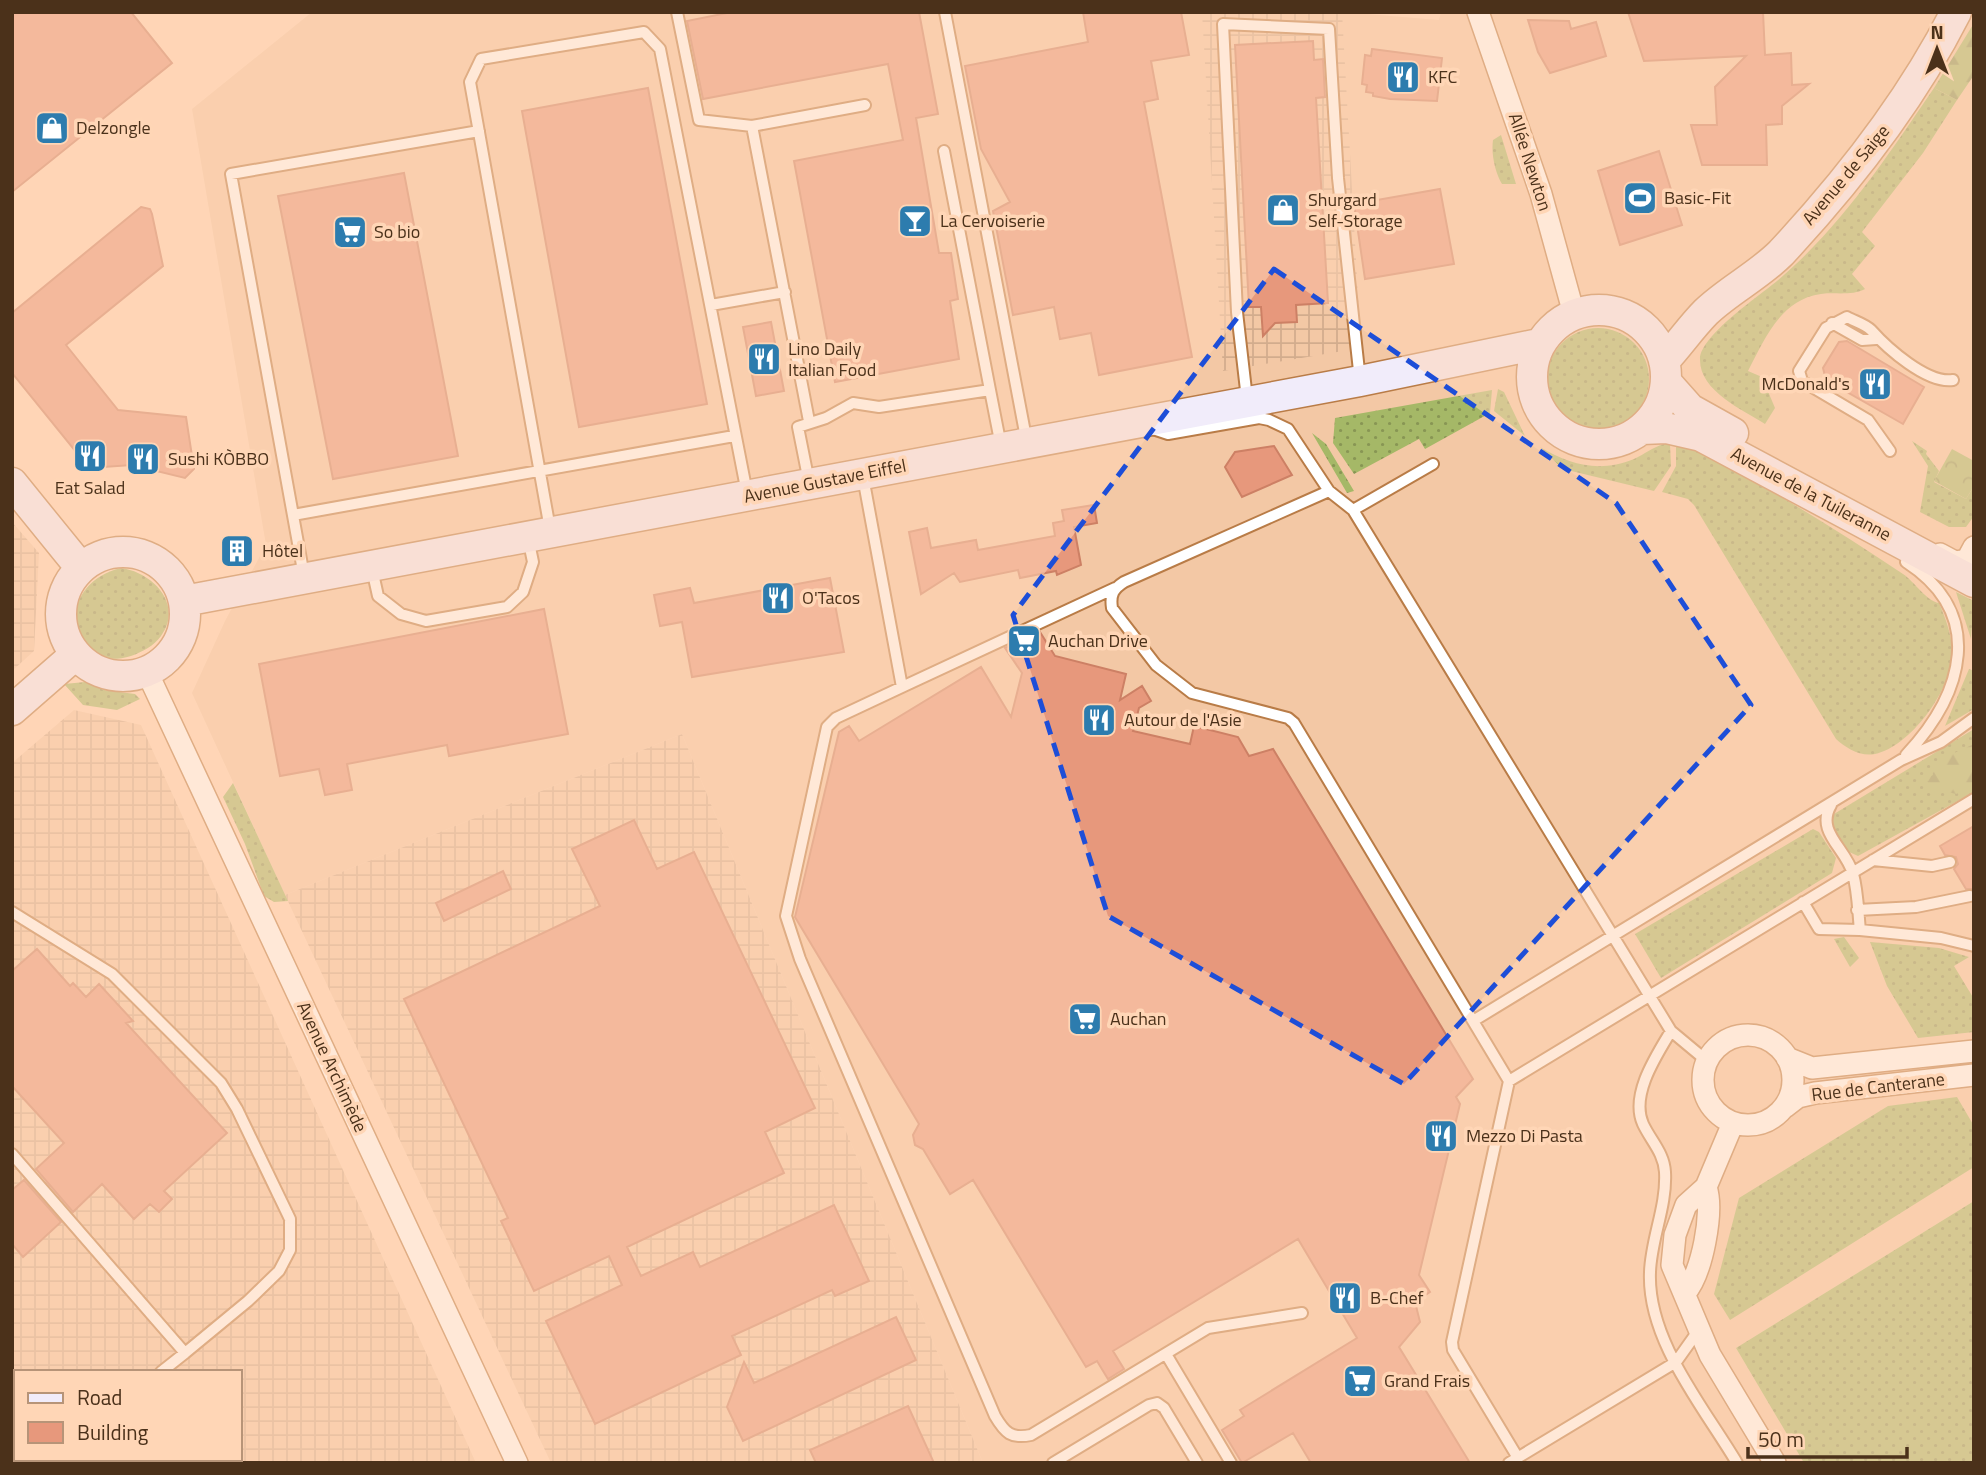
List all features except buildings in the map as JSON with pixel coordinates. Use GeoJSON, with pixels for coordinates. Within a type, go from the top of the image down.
{"type":"FeatureCollection","features":[{"type":"Feature","properties":{"kind":"street","name":"Allée Newton"},"geometry":{"type":"LineString","coordinates":[[1478,12],[1537,182],[1574,314]]}},
{"type":"Feature","properties":{"kind":"street","name":"Avenue de Saige"},"geometry":{"type":"LineString","coordinates":[[1665,371],[1706,312],[1754,278],[1780,254],[1843,183],[1891,122],[1936,52],[1956,12]]}},
{"type":"Feature","properties":{"kind":"street"},"geometry":{"type":"LineString","coordinates":[[1596,309],[1618,312],[1639,322],[1657,341],[1665,371],[1662,399],[1654,416],[1642,429],[1624,439],[1605,444],[1584,443],[1565,435],[1544,415],[1532,387],[1532,366],[1539,344],[1554,326],[1574,314],[1596,309]]}},
{"type":"Feature","properties":{"kind":"street","name":"Avenue de Saige"},"geometry":{"type":"LineString","coordinates":[[1639,322],[1706,312]]}},
{"type":"Feature","properties":{"kind":"street","name":"Avenue Gustave Eiffel"},"geometry":{"type":"LineString","coordinates":[[184,601],[1466,361],[1539,344]]}},
{"type":"Feature","properties":{"kind":"street","name":"Avenue Gustave Eiffel"},"geometry":{"type":"LineString","coordinates":[[1466,361],[1497,369],[1532,387]]}},
{"type":"Feature","properties":{"kind":"street","name":"Avenue de la Tuileranne"},"geometry":{"type":"LineString","coordinates":[[1665,371],[1690,409],[1972,563]]}},
{"type":"Feature","properties":{"kind":"street","name":"Avenue de la Tuileranne"},"geometry":{"type":"LineString","coordinates":[[1642,429],[1666,428],[1701,436],[1842,510],[1877,536],[1972,563]]}},
{"type":"Feature","properties":{"kind":"street"},"geometry":{"type":"LineString","coordinates":[[12,483],[81,568]]}},
{"type":"Feature","properties":{"kind":"street"},"geometry":{"type":"LineString","coordinates":[[121,552],[142,555],[176,581],[184,601],[186,618],[174,650],[162,663],[147,672],[128,677],[108,675],[90,668],[75,655],[65,638],[61,610],[69,583],[81,568],[99,556],[121,552]]}},
{"type":"Feature","properties":{"kind":"street"},"geometry":{"type":"LineString","coordinates":[[12,710],[75,655]]}},
{"type":"Feature","properties":{"kind":"street","name":"Avenue Archimède"},"geometry":{"type":"LineString","coordinates":[[147,672],[517,1463]]}},
{"type":"Feature","properties":{"kind":"street"},"geometry":{"type":"LineString","coordinates":[[1739,1036],[1767,1040],[1787,1058],[1793,1083],[1785,1107],[1761,1124],[1733,1123],[1709,1105],[1703,1090],[1707,1061],[1726,1041],[1739,1036]]}},
{"type":"Feature","properties":{"kind":"street","name":"Rue de Canterane"},"geometry":{"type":"LineString","coordinates":[[1787,1058],[1812,1069],[1974,1051]]}},
{"type":"Feature","properties":{"kind":"street","name":"Rue de Canterane"},"geometry":{"type":"LineString","coordinates":[[1785,1107],[1798,1097],[1815,1093],[1974,1075]]}},
{"type":"Feature","properties":{"kind":"street"},"geometry":{"type":"LineString","coordinates":[[1733,1123],[1706,1187],[1711,1213],[1698,1272],[1685,1293],[1698,1331],[1774,1463]]}},
{"type":"Feature","properties":{"kind":"lane"},"geometry":{"type":"LineString","coordinates":[[677,12],[699,120],[752,126],[865,106]]}},
{"type":"Feature","properties":{"kind":"lane"},"geometry":{"type":"LineString","coordinates":[[945,12],[1014,446]]}},
{"type":"Feature","properties":{"kind":"lane"},"geometry":{"type":"LineString","coordinates":[[1248,402],[1237,312],[1223,24],[1329,29],[1338,178],[1360,381]]}},
{"type":"Feature","properties":{"kind":"lane"},"geometry":{"type":"LineString","coordinates":[[371,566],[378,596],[401,614],[426,621],[480,612],[507,607],[523,592],[540,535],[540,471],[470,82],[481,59],[644,32],[660,48],[747,496]]}},
{"type":"Feature","properties":{"kind":"lane"},"geometry":{"type":"LineString","coordinates":[[752,126],[809,421]]}},
{"type":"Feature","properties":{"kind":"lane"},"geometry":{"type":"LineString","coordinates":[[304,579],[231,174],[479,131]]}},
{"type":"Feature","properties":{"kind":"lane"},"geometry":{"type":"LineString","coordinates":[[944,151],[990,390],[1014,446]]}},
{"type":"Feature","properties":{"kind":"lane"},"geometry":{"type":"LineString","coordinates":[[711,304],[785,292]]}},
{"type":"Feature","properties":{"kind":"lane"},"geometry":{"type":"LineString","coordinates":[[1890,451],[1868,419],[1802,381],[1799,371],[1832,323],[1847,317],[1870,329],[1876,339],[1894,354],[1943,382],[1953,380]]}},
{"type":"Feature","properties":{"kind":"lane"},"geometry":{"type":"LineString","coordinates":[[809,484],[798,427],[809,421],[826,418],[853,402],[879,408],[990,390]]}},
{"type":"Feature","properties":{"kind":"lane"},"geometry":{"type":"LineString","coordinates":[[1138,423],[1168,434],[1259,418],[1269,419],[1294,436],[1329,491],[1353,510],[1671,1031],[1707,1061]]}},
{"type":"Feature","properties":{"kind":"lane"},"geometry":{"type":"LineString","coordinates":[[293,515],[734,436]]}},
{"type":"Feature","properties":{"kind":"lane"},"geometry":{"type":"LineString","coordinates":[[1353,510],[1433,464]]}},
{"type":"Feature","properties":{"kind":"lane"},"geometry":{"type":"LineString","coordinates":[[862,474],[902,687]]}},
{"type":"Feature","properties":{"kind":"lane"},"geometry":{"type":"LineString","coordinates":[[1302,1313],[1219,1325],[1031,1435],[1016,1438],[1005,1432],[800,959],[786,916],[827,727],[836,718],[1329,491]]}},
{"type":"Feature","properties":{"kind":"lane"},"geometry":{"type":"LineString","coordinates":[[1895,555],[1934,581],[1941,589],[1957,618],[1962,639],[1959,668],[1949,698],[1931,728],[1901,760]]}},
{"type":"Feature","properties":{"kind":"lane"},"geometry":{"type":"LineString","coordinates":[[1115,588],[1110,598],[1112,608],[1156,665],[1178,684],[1192,693],[1288,718],[1294,723],[1509,1081],[1452,1342],[1453,1350],[1514,1460],[1676,1362],[1698,1331]]}},
{"type":"Feature","properties":{"kind":"lane"},"geometry":{"type":"LineString","coordinates":[[1472,1021],[1901,760],[1941,742],[1974,718]]}},
{"type":"Feature","properties":{"kind":"lane"},"geometry":{"type":"LineString","coordinates":[[1509,1081],[1974,799]]}},
{"type":"Feature","properties":{"kind":"lane"},"geometry":{"type":"LineString","coordinates":[[1833,802],[1825,815],[1826,826],[1853,872],[1860,930]]}},
{"type":"Feature","properties":{"kind":"lane"},"geometry":{"type":"LineString","coordinates":[[1873,860],[1932,866],[1950,862]]}},
{"type":"Feature","properties":{"kind":"lane"},"geometry":{"type":"LineString","coordinates":[[1857,910],[1916,907],[1970,896]]}},
{"type":"Feature","properties":{"kind":"lane"},"geometry":{"type":"LineString","coordinates":[[1803,902],[1819,929],[1941,938],[1974,946]]}},
{"type":"Feature","properties":{"kind":"lane"},"geometry":{"type":"LineString","coordinates":[[12,912],[112,974],[220,1083],[237,1109],[290,1219],[290,1250],[279,1271],[248,1301],[164,1370]]}},
{"type":"Feature","properties":{"kind":"lane"},"geometry":{"type":"LineString","coordinates":[[1671,1031],[1654,1062],[1639,1102],[1643,1123],[1664,1162],[1664,1188],[1651,1254],[1650,1287],[1656,1323],[1676,1362],[1737,1463]]}},
{"type":"Feature","properties":{"kind":"lane"},"geometry":{"type":"LineString","coordinates":[[12,1154],[185,1353]]}},
{"type":"Feature","properties":{"kind":"lane"},"geometry":{"type":"LineString","coordinates":[[1166,1354],[1231,1463]]}},
{"type":"Feature","properties":{"kind":"lane"},"geometry":{"type":"LineString","coordinates":[[1053,1463],[1149,1405],[1157,1403],[1164,1408],[1197,1463]]}},
{"type":"Feature","properties":{"kind":"highlighted area"},"geometry":{"type":"Polygon","coordinates":[[[1274,269],[1616,503],[1751,705],[1404,1084],[1108,916],[1013,615],[1274,269]]]}},
{"type":"Feature","properties":{"kind":"shaded area"},"geometry":{"type":"Polygon","coordinates":[[[312,12],[1344,12],[1439,20],[1441,12],[1974,12],[1974,1201],[1736,1348],[1804,1463],[983,1463],[682,734],[285,895],[192,693],[225,621],[266,545],[192,109],[312,12]]]}},
{"type":"Feature","properties":{"kind":"shaded area"},"geometry":{"type":"Polygon","coordinates":[[[1202,12],[1342,12],[1361,348],[1223,371],[1202,12]]]}},
{"type":"Feature","properties":{"kind":"shaded area"},"geometry":{"type":"Polygon","coordinates":[[[12,522],[39,553],[34,651],[12,671],[12,522]]]}},
{"type":"Feature","properties":{"kind":"shaded area"},"geometry":{"type":"Polygon","coordinates":[[[74,710],[141,725],[476,1463],[12,1463],[12,763],[74,710]]]}},
{"type":"Feature","properties":{"kind":"shaded area"},"geometry":{"type":"Polygon","coordinates":[[[682,734],[983,1463],[551,1463],[285,895],[682,734]]]}},
{"type":"Feature","properties":{"kind":"green space"},"geometry":{"type":"Polygon","coordinates":[[[1974,23],[1974,75],[1957,100],[1934,88],[1974,23]]]}},
{"type":"Feature","properties":{"kind":"green space"},"geometry":{"type":"Polygon","coordinates":[[[1934,88],[1957,100],[1923,153],[1862,232],[1875,246],[1852,274],[1865,289],[1807,297],[1795,304],[1768,334],[1748,371],[1762,377],[1775,408],[1765,424],[1714,390],[1702,370],[1700,359],[1703,350],[1720,328],[1777,281],[1822,238],[1862,190],[1934,88]]]}},
{"type":"Feature","properties":{"kind":"green space"},"geometry":{"type":"Polygon","coordinates":[[[1501,135],[1516,184],[1502,184],[1496,168],[1493,140],[1501,135]]]}},
{"type":"Feature","properties":{"kind":"green space"},"geometry":{"type":"Polygon","coordinates":[[[1598,328],[1617,332],[1634,343],[1645,360],[1649,379],[1645,398],[1634,415],[1617,426],[1598,430],[1579,426],[1562,415],[1551,398],[1547,379],[1551,360],[1562,343],[1579,332],[1598,328]]]}},
{"type":"Feature","properties":{"kind":"green space"},"geometry":{"type":"Polygon","coordinates":[[[1498,389],[1504,392],[1525,436],[1494,411],[1498,389]]]}},
{"type":"Feature","properties":{"kind":"green space"},"geometry":{"type":"Polygon","coordinates":[[[1492,390],[1490,413],[1425,449],[1419,439],[1354,474],[1333,443],[1335,418],[1492,390]]]}},
{"type":"Feature","properties":{"kind":"green space"},"geometry":{"type":"Polygon","coordinates":[[[1312,433],[1326,444],[1354,491],[1347,493],[1312,433]]]}},
{"type":"Feature","properties":{"kind":"green space"},"geometry":{"type":"Polygon","coordinates":[[[1912,441],[1927,451],[1926,454],[1939,471],[1934,482],[1966,499],[1974,486],[1974,516],[1966,527],[1949,527],[1920,512],[1928,466],[1912,441]]]}},
{"type":"Feature","properties":{"kind":"green space"},"geometry":{"type":"Polygon","coordinates":[[[1664,444],[1670,444],[1671,466],[1654,491],[1563,469],[1540,447],[1574,462],[1609,466],[1634,459],[1664,444]]]}},
{"type":"Feature","properties":{"kind":"green space"},"geometry":{"type":"Polygon","coordinates":[[[1676,445],[1715,459],[1752,479],[1907,577],[1930,599],[1939,603],[1951,642],[1950,670],[1926,715],[1902,741],[1869,755],[1854,751],[1836,739],[1694,505],[1688,499],[1662,492],[1676,466],[1676,445]]]}},
{"type":"Feature","properties":{"kind":"green space"},"geometry":{"type":"Polygon","coordinates":[[[1952,449],[1974,461],[1974,486],[1966,499],[1934,481],[1952,449]]]}},
{"type":"Feature","properties":{"kind":"green space"},"geometry":{"type":"Polygon","coordinates":[[[121,568],[144,576],[153,583],[167,601],[169,612],[161,636],[151,646],[131,656],[109,659],[92,653],[81,641],[75,626],[76,608],[84,591],[99,577],[121,568]]]}},
{"type":"Feature","properties":{"kind":"green space"},"geometry":{"type":"Polygon","coordinates":[[[1956,592],[1974,601],[1971,639],[1956,592]]]}},
{"type":"Feature","properties":{"kind":"green space"},"geometry":{"type":"Polygon","coordinates":[[[1969,669],[1974,671],[1974,709],[1945,726],[1969,669]]]}},
{"type":"Feature","properties":{"kind":"green space"},"geometry":{"type":"Polygon","coordinates":[[[85,682],[104,690],[135,694],[140,699],[117,710],[83,705],[64,684],[85,682]]]}},
{"type":"Feature","properties":{"kind":"green space"},"geometry":{"type":"Polygon","coordinates":[[[1974,729],[1974,792],[1858,856],[1847,851],[1832,826],[1834,814],[1974,729]]]}},
{"type":"Feature","properties":{"kind":"green space"},"geometry":{"type":"Polygon","coordinates":[[[1974,744],[1974,784],[1956,794],[1930,788],[1926,778],[1933,775],[1930,764],[1974,744]]]}},
{"type":"Feature","properties":{"kind":"green space"},"geometry":{"type":"Polygon","coordinates":[[[233,783],[288,901],[274,902],[264,896],[245,844],[223,797],[233,783]]]}},
{"type":"Feature","properties":{"kind":"green space"},"geometry":{"type":"Polygon","coordinates":[[[1813,829],[1819,832],[1836,858],[1832,873],[1661,978],[1635,934],[1813,829]]]}},
{"type":"Feature","properties":{"kind":"green space"},"geometry":{"type":"Polygon","coordinates":[[[1844,937],[1859,958],[1850,967],[1834,939],[1844,937]]]}},
{"type":"Feature","properties":{"kind":"green space"},"geometry":{"type":"Polygon","coordinates":[[[1870,942],[1939,948],[1969,957],[1954,966],[1974,999],[1974,1032],[1918,1038],[1887,986],[1870,942]]]}},
{"type":"Feature","properties":{"kind":"green space"},"geometry":{"type":"Polygon","coordinates":[[[1957,1097],[1974,1126],[1974,1167],[1730,1320],[1714,1294],[1739,1198],[1888,1106],[1957,1097]]]}},
{"type":"Feature","properties":{"kind":"green space"},"geometry":{"type":"Polygon","coordinates":[[[1974,1201],[1974,1463],[1804,1463],[1736,1348],[1974,1201]]]}},
{"type":"Feature","properties":{"kind":"place","name":"KFC"},"geometry":{"type":"Point","coordinates":[1403,77]}},
{"type":"Feature","properties":{"kind":"place","name":"Delzongle"},"geometry":{"type":"Point","coordinates":[52,128]}},
{"type":"Feature","properties":{"kind":"place","name":"Basic-Fit"},"geometry":{"type":"Point","coordinates":[1640,198]}},
{"type":"Feature","properties":{"kind":"place","name":"Shurgard Self-Storage"},"geometry":{"type":"Point","coordinates":[1283,210]}},
{"type":"Feature","properties":{"kind":"place","name":"La Cervoiserie"},"geometry":{"type":"Point","coordinates":[915,221]}},
{"type":"Feature","properties":{"kind":"place","name":"So bio"},"geometry":{"type":"Point","coordinates":[350,232]}},
{"type":"Feature","properties":{"kind":"place","name":"Lino Daily Italian Food"},"geometry":{"type":"Point","coordinates":[764,359]}},
{"type":"Feature","properties":{"kind":"place","name":"McDonald's"},"geometry":{"type":"Point","coordinates":[1875,384]}},
{"type":"Feature","properties":{"kind":"place","name":"Eat Salad"},"geometry":{"type":"Point","coordinates":[90,456]}},
{"type":"Feature","properties":{"kind":"place","name":"Sushi KÒBBO"},"geometry":{"type":"Point","coordinates":[143,459]}},
{"type":"Feature","properties":{"kind":"place","name":"Hôtel"},"geometry":{"type":"Point","coordinates":[237,551]}},
{"type":"Feature","properties":{"kind":"place","name":"O'Tacos"},"geometry":{"type":"Point","coordinates":[778,598]}},
{"type":"Feature","properties":{"kind":"place","name":"Auchan Drive"},"geometry":{"type":"Point","coordinates":[1024,641]}},
{"type":"Feature","properties":{"kind":"place","name":"Autour de l'Asie"},"geometry":{"type":"Point","coordinates":[1099,720]}},
{"type":"Feature","properties":{"kind":"place","name":"Auchan"},"geometry":{"type":"Point","coordinates":[1085,1019]}},
{"type":"Feature","properties":{"kind":"place","name":"Mezzo Di Pasta"},"geometry":{"type":"Point","coordinates":[1441,1136]}},
{"type":"Feature","properties":{"kind":"place","name":"B-Chef"},"geometry":{"type":"Point","coordinates":[1345,1298]}},
{"type":"Feature","properties":{"kind":"place","name":"Grand Frais"},"geometry":{"type":"Point","coordinates":[1360,1381]}}]}
